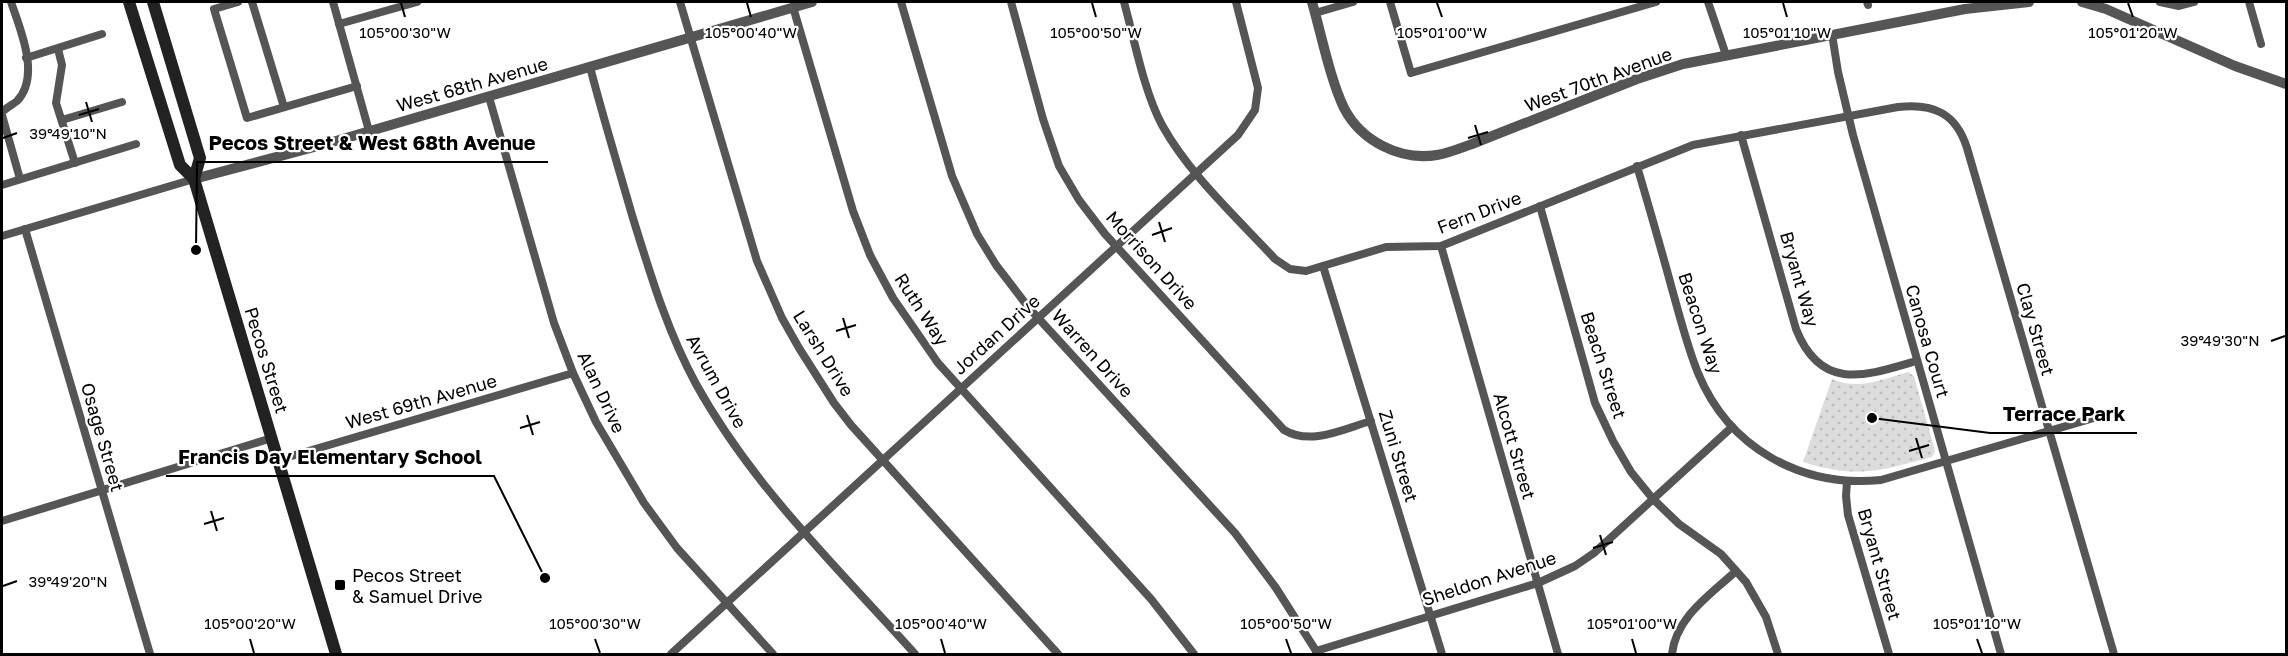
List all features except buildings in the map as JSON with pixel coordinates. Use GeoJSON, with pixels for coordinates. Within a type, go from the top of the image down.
{"type":"FeatureCollection","features":[{"type":"Feature","properties":{"kind":"main road","name":"Pecos Street"},"geometry":{"type":"LineString","coordinates":[[129,2],[180,165],[194,179],[336,654]]}},
{"type":"Feature","properties":{"kind":"main road","name":"Pecos Street"},"geometry":{"type":"LineString","coordinates":[[153,2],[200,158],[194,179]]}},
{"type":"Feature","properties":{"kind":"street"},"geometry":{"type":"LineString","coordinates":[[11,2],[26,58],[28,77],[18,100],[2,114],[20,179]]}},
{"type":"Feature","properties":{"kind":"street"},"geometry":{"type":"LineString","coordinates":[[238,2],[214,9],[247,118],[357,86]]}},
{"type":"Feature","properties":{"kind":"street"},"geometry":{"type":"LineString","coordinates":[[252,2],[284,107]]}},
{"type":"Feature","properties":{"kind":"street"},"geometry":{"type":"LineString","coordinates":[[333,2],[369,131]]}},
{"type":"Feature","properties":{"kind":"street"},"geometry":{"type":"LineString","coordinates":[[339,24],[417,2]]}},
{"type":"Feature","properties":{"kind":"street","name":"Larsh Drive"},"geometry":{"type":"LineString","coordinates":[[680,2],[747,232],[769,291],[782,318],[817,378],[845,418],[1058,654]]}},
{"type":"Feature","properties":{"kind":"street","name":"West 68th Avenue"},"geometry":{"type":"LineString","coordinates":[[2,236],[812,2]]}},
{"type":"Feature","properties":{"kind":"street","name":"Warren Drive"},"geometry":{"type":"LineString","coordinates":[[901,2],[952,176],[977,234],[996,265],[1038,318],[1235,533],[1276,588],[1317,653]]}},
{"type":"Feature","properties":{"kind":"street","name":"Morrison Drive"},"geometry":{"type":"LineString","coordinates":[[1011,2],[1043,119],[1059,166],[1088,213],[1284,430],[1296,436],[1310,437],[1371,421]]}},
{"type":"Feature","properties":{"kind":"street","name":"Fern Drive"},"geometry":{"type":"LineString","coordinates":[[1124,2],[1156,111],[1172,142],[1196,173],[1275,259],[1297,271],[1386,248],[1441,246],[1693,145],[1848,117]]}},
{"type":"Feature","properties":{"kind":"street","name":"Jordan Drive"},"geometry":{"type":"LineString","coordinates":[[671,654],[1238,135],[1252,116],[1257,104],[1257,79],[1236,2]]}},
{"type":"Feature","properties":{"kind":"street"},"geometry":{"type":"LineString","coordinates":[[1314,7],[1353,2]]}},
{"type":"Feature","properties":{"kind":"street"},"geometry":{"type":"LineString","coordinates":[[1390,2],[1411,73],[1656,2]]}},
{"type":"Feature","properties":{"kind":"street"},"geometry":{"type":"LineString","coordinates":[[1708,2],[1726,55]]}},
{"type":"Feature","properties":{"kind":"street","name":"West 70th Avenue"},"geometry":{"type":"LineString","coordinates":[[1314,7],[1338,91],[1349,116],[1366,134],[1384,147],[1413,156],[1446,153],[1637,79],[1683,64],[1964,5],[2029,2]]}},
{"type":"Feature","properties":{"kind":"street"},"geometry":{"type":"LineString","coordinates":[[2082,2],[2106,9],[2235,66],[2286,84]]}},
{"type":"Feature","properties":{"kind":"street"},"geometry":{"type":"LineString","coordinates":[[2160,2],[2179,6],[2194,2]]}},
{"type":"Feature","properties":{"kind":"street"},"geometry":{"type":"LineString","coordinates":[[2249,2],[2260,44]]}},
{"type":"Feature","properties":{"kind":"street","name":"Ruth Way"},"geometry":{"type":"LineString","coordinates":[[793,7],[853,211],[870,255],[906,320],[938,363],[1151,599],[1194,654]]}},
{"type":"Feature","properties":{"kind":"street"},"geometry":{"type":"LineString","coordinates":[[26,58],[102,34]]}},
{"type":"Feature","properties":{"kind":"street","name":"Canosa Court"},"geometry":{"type":"LineString","coordinates":[[1832,34],[1848,117],[2001,654]]}},
{"type":"Feature","properties":{"kind":"street"},"geometry":{"type":"LineString","coordinates":[[58,48],[62,64],[56,103],[75,163]]}},
{"type":"Feature","properties":{"kind":"street","name":"Avrum Drive"},"geometry":{"type":"LineString","coordinates":[[590,67],[660,304],[696,384],[741,456],[803,532],[915,654]]}},
{"type":"Feature","properties":{"kind":"street","name":"Alan Drive"},"geometry":{"type":"LineString","coordinates":[[489,97],[554,323],[573,373],[596,422],[644,503],[677,548],[773,654]]}},
{"type":"Feature","properties":{"kind":"street"},"geometry":{"type":"LineString","coordinates":[[62,120],[122,102]]}},
{"type":"Feature","properties":{"kind":"street","name":"Clay Street"},"geometry":{"type":"LineString","coordinates":[[1848,117],[1898,107],[1924,106],[1946,115],[1961,132],[2114,654]]}},
{"type":"Feature","properties":{"kind":"street","name":"Bryant Way"},"geometry":{"type":"LineString","coordinates":[[1742,135],[1796,329],[1806,350],[1826,368],[1852,376],[1870,374],[1916,361]]}},
{"type":"Feature","properties":{"kind":"street"},"geometry":{"type":"LineString","coordinates":[[2,185],[136,144]]}},
{"type":"Feature","properties":{"kind":"street","name":"Beacon Way"},"geometry":{"type":"LineString","coordinates":[[1637,166],[1698,373],[1716,406],[1732,428],[1759,452],[1819,477],[1847,482],[1881,480],[2104,415]]}},
{"type":"Feature","properties":{"kind":"street","name":"Beach Street"},"geometry":{"type":"LineString","coordinates":[[1540,206],[1595,403],[1613,441],[1631,472],[1653,500],[1679,524],[1721,554],[1736,571],[1760,604],[1778,654]]}},
{"type":"Feature","properties":{"kind":"street","name":"Osage Street"},"geometry":{"type":"LineString","coordinates":[[26,229],[150,654]]}},
{"type":"Feature","properties":{"kind":"street","name":"Alcott Street"},"geometry":{"type":"LineString","coordinates":[[1441,246],[1558,654]]}},
{"type":"Feature","properties":{"kind":"street","name":"Zuni Street"},"geometry":{"type":"LineString","coordinates":[[1323,266],[1442,654]]}},
{"type":"Feature","properties":{"kind":"street","name":"West 69th Avenue"},"geometry":{"type":"LineString","coordinates":[[278,460],[573,373]]}},
{"type":"Feature","properties":{"kind":"street","name":"Sheldon Avenue"},"geometry":{"type":"LineString","coordinates":[[1317,653],[1558,575],[1583,561],[1732,428]]}},
{"type":"Feature","properties":{"kind":"street"},"geometry":{"type":"LineString","coordinates":[[2,521],[272,438]]}},
{"type":"Feature","properties":{"kind":"street","name":"Bryant Street"},"geometry":{"type":"LineString","coordinates":[[1847,482],[1848,515],[1889,654]]}},
{"type":"Feature","properties":{"kind":"street"},"geometry":{"type":"LineString","coordinates":[[1672,654],[1675,638],[1686,619],[1736,571]]}},
{"type":"Feature","properties":{"kind":"shaded area"},"geometry":{"type":"Polygon","coordinates":[[[1908,372],[1914,376],[1935,451],[1932,457],[1882,469],[1853,472],[1803,462],[1832,379],[1861,384],[1908,372]]]}},
{"type":"Feature","properties":{"kind":"place","name":"Pecos Street & West 68th Avenue"},"geometry":{"type":"Point","coordinates":[196,250]}},
{"type":"Feature","properties":{"kind":"place","name":"Terrace Park"},"geometry":{"type":"Point","coordinates":[1872,418]}},
{"type":"Feature","properties":{"kind":"place","name":"Francis Day Elementary School"},"geometry":{"type":"Point","coordinates":[545,578]}},
{"type":"Feature","properties":{"kind":"place","name":"Pecos Street & Samuel Drive"},"geometry":{"type":"Point","coordinates":[340,585]}}]}
